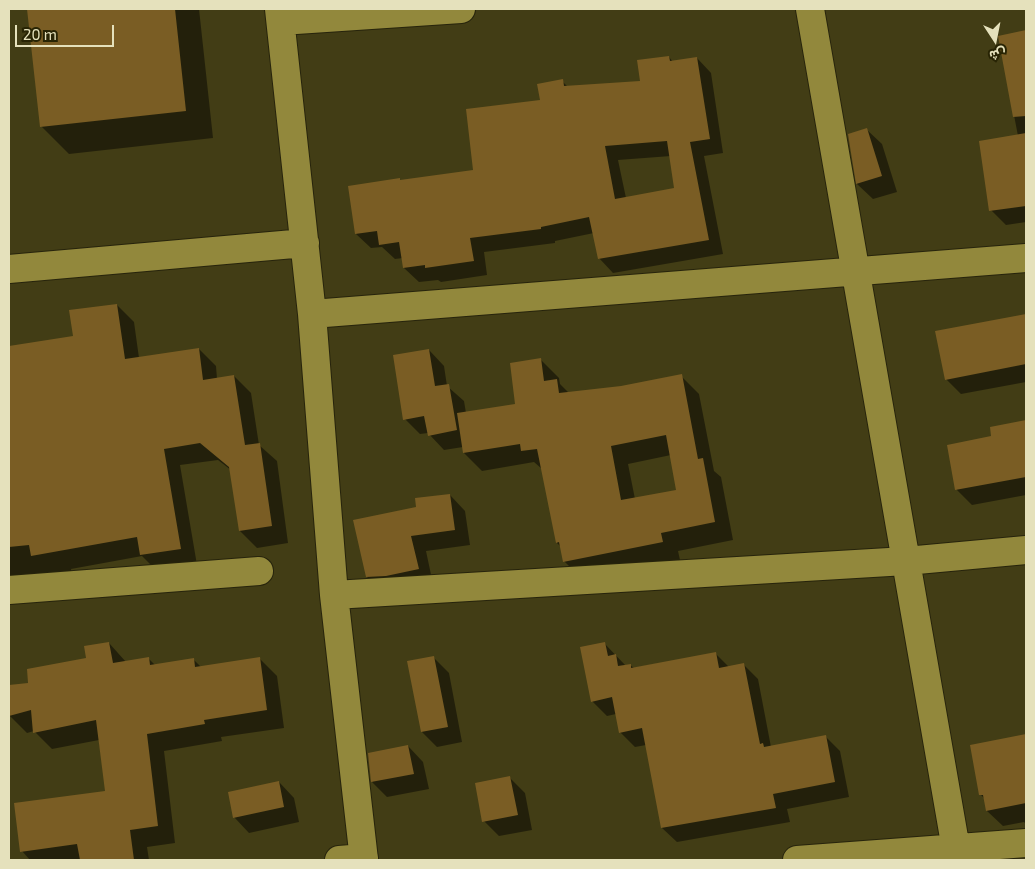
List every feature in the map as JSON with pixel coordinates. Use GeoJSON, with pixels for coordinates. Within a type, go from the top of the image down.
{"type":"FeatureCollection","features":[{"type":"Feature","properties":{"kind":"street"},"geometry":{"type":"LineString","coordinates":[[356,859],[312,314],[280,15],[461,9]]}},
{"type":"Feature","properties":{"kind":"street"},"geometry":{"type":"LineString","coordinates":[[810,9],[956,849]]}},
{"type":"Feature","properties":{"kind":"street"},"geometry":{"type":"LineString","coordinates":[[9,269],[305,243]]}},
{"type":"Feature","properties":{"kind":"street"},"geometry":{"type":"LineString","coordinates":[[312,314],[1026,258]]}},
{"type":"Feature","properties":{"kind":"street"},"geometry":{"type":"LineString","coordinates":[[334,595],[906,561],[1026,550]]}},
{"type":"Feature","properties":{"kind":"street"},"geometry":{"type":"LineString","coordinates":[[9,590],[259,571]]}},
{"type":"Feature","properties":{"kind":"street"},"geometry":{"type":"LineString","coordinates":[[797,860],[1026,843]]}},
{"type":"Feature","properties":{"kind":"building"},"geometry":{"type":"Polygon","coordinates":[[[27,9],[175,9],[186,111],[40,127],[27,9]]]}},
{"type":"Feature","properties":{"kind":"building"},"geometry":{"type":"Polygon","coordinates":[[[1026,30],[1026,116],[1013,117],[998,36],[1026,30]]]}},
{"type":"Feature","properties":{"kind":"building"},"geometry":{"type":"Polygon","coordinates":[[[669,56],[670,61],[697,57],[710,139],[690,142],[709,240],[598,259],[589,217],[541,227],[541,229],[470,238],[474,261],[425,268],[425,265],[403,268],[399,242],[379,245],[377,231],[355,234],[348,186],[473,170],[466,109],[540,100],[537,84],[563,79],[564,86],[640,81],[637,60],[669,56]],[[667,141],[605,146],[615,199],[674,188],[667,141]]]}},
{"type":"Feature","properties":{"kind":"building"},"geometry":{"type":"Polygon","coordinates":[[[867,128],[882,176],[856,184],[848,134],[867,128]]]}},
{"type":"Feature","properties":{"kind":"building"},"geometry":{"type":"Polygon","coordinates":[[[1026,133],[1026,206],[989,211],[979,141],[1026,133]]]}},
{"type":"Feature","properties":{"kind":"building"},"geometry":{"type":"Polygon","coordinates":[[[117,304],[125,359],[199,348],[203,380],[234,375],[245,445],[260,443],[272,526],[239,531],[229,467],[200,443],[164,449],[181,549],[140,555],[137,537],[31,556],[29,545],[9,547],[9,346],[73,336],[69,310],[117,304]]]}},
{"type":"Feature","properties":{"kind":"building"},"geometry":{"type":"Polygon","coordinates":[[[1026,314],[1026,364],[945,380],[935,331],[1026,314]]]}},
{"type":"Feature","properties":{"kind":"building"},"geometry":{"type":"Polygon","coordinates":[[[429,349],[435,386],[449,384],[457,430],[428,436],[424,416],[403,420],[393,355],[429,349]]]}},
{"type":"Feature","properties":{"kind":"building"},"geometry":{"type":"Polygon","coordinates":[[[541,358],[544,381],[557,379],[559,393],[621,386],[682,374],[698,459],[703,458],[715,522],[661,533],[663,542],[563,562],[559,542],[556,543],[537,449],[521,451],[520,444],[463,453],[457,413],[515,404],[510,363],[541,358]],[[666,435],[611,446],[621,500],[676,490],[666,435]]]}},
{"type":"Feature","properties":{"kind":"building"},"geometry":{"type":"Polygon","coordinates":[[[1026,420],[1026,477],[955,490],[947,445],[991,436],[990,427],[1026,420]]]}},
{"type":"Feature","properties":{"kind":"building"},"geometry":{"type":"Polygon","coordinates":[[[450,494],[455,530],[411,536],[419,569],[386,576],[366,577],[353,520],[416,507],[415,498],[450,494]]]}},
{"type":"Feature","properties":{"kind":"building"},"geometry":{"type":"Polygon","coordinates":[[[109,642],[113,663],[149,657],[150,665],[194,658],[195,667],[260,657],[267,710],[204,720],[205,724],[147,734],[158,826],[130,830],[134,860],[80,860],[77,844],[20,852],[14,803],[105,791],[96,720],[33,733],[31,710],[9,716],[9,685],[28,683],[27,669],[86,658],[84,646],[109,642]]]}},
{"type":"Feature","properties":{"kind":"building"},"geometry":{"type":"Polygon","coordinates":[[[605,642],[608,656],[616,654],[618,666],[631,664],[631,668],[716,652],[719,668],[744,663],[760,744],[763,743],[764,747],[826,735],[835,782],[773,794],[776,808],[661,828],[642,728],[619,733],[612,697],[591,702],[580,647],[605,642]]]}},
{"type":"Feature","properties":{"kind":"building"},"geometry":{"type":"Polygon","coordinates":[[[434,656],[448,727],[421,732],[407,661],[434,656]]]}},
{"type":"Feature","properties":{"kind":"building"},"geometry":{"type":"Polygon","coordinates":[[[1026,734],[1026,803],[986,811],[983,795],[979,795],[970,745],[1026,734]]]}},
{"type":"Feature","properties":{"kind":"building"},"geometry":{"type":"Polygon","coordinates":[[[408,745],[414,774],[371,782],[368,753],[408,745]]]}},
{"type":"Feature","properties":{"kind":"building"},"geometry":{"type":"Polygon","coordinates":[[[510,776],[518,815],[482,822],[475,783],[510,776]]]}},
{"type":"Feature","properties":{"kind":"building"},"geometry":{"type":"Polygon","coordinates":[[[279,781],[284,807],[233,818],[228,792],[279,781]]]}}]}
